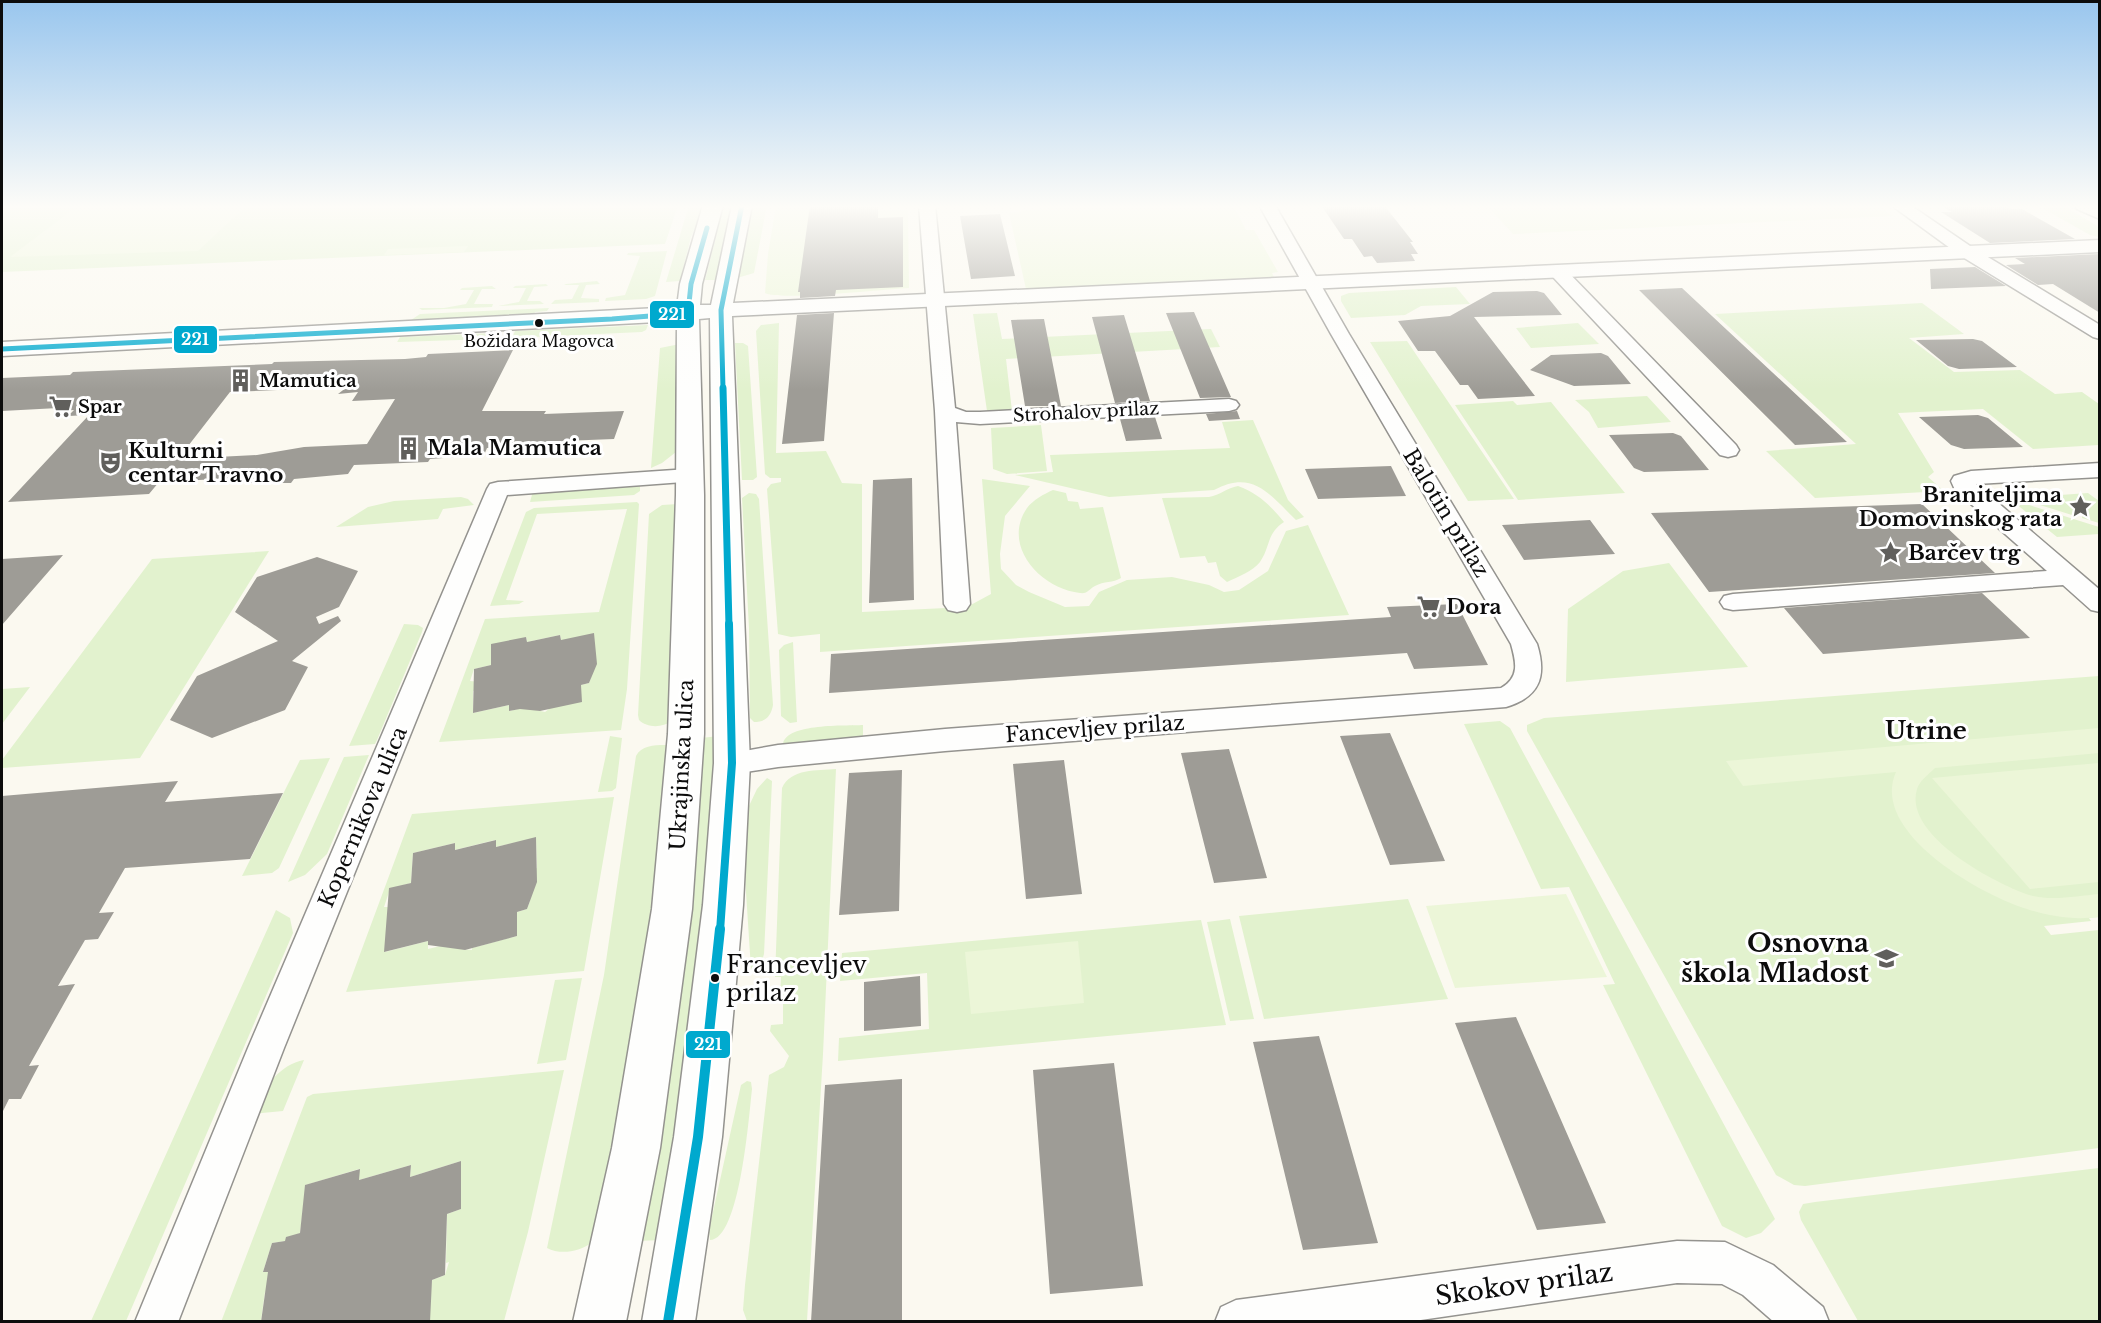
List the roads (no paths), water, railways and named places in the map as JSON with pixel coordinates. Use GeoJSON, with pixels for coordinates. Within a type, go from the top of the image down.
{"type":"FeatureCollection","features":[{"type":"Feature","properties":{"kind":"street","name":"Ukrajinska ulica"},"geometry":{"type":"LineString","coordinates":[[668,1322],[702,1103],[723,904],[732,764],[704,311],[692,284],[697,267]]}},
{"type":"Feature","properties":{"kind":"street","name":"Ukrajinska ulica"},"geometry":{"type":"LineString","coordinates":[[599,1322],[636,1148],[672,909],[687,734],[689,476],[704,311],[725,282],[728,267]]}},
{"type":"Feature","properties":{"kind":"street"},"geometry":{"type":"LineString","coordinates":[[932,267],[945,411],[957,604]]}},
{"type":"Feature","properties":{"kind":"street","name":"Balotin prilaz"},"geometry":{"type":"LineString","coordinates":[[1302,267],[1524,644],[1529,660],[1528,678],[1521,690],[1506,697],[1459,700]]}},
{"type":"Feature","properties":{"kind":"street"},"geometry":{"type":"LineString","coordinates":[[2,349],[612,319],[704,311],[1666,267]]}},
{"type":"Feature","properties":{"kind":"street"},"geometry":{"type":"LineString","coordinates":[[1991,267],[2100,333]]}},
{"type":"Feature","properties":{"kind":"street"},"geometry":{"type":"LineString","coordinates":[[1558,272],[1728,450]]}},
{"type":"Feature","properties":{"kind":"street","name":"Strohalov prilaz"},"geometry":{"type":"LineString","coordinates":[[945,411],[963,418],[980,418],[1229,405]]}},
{"type":"Feature","properties":{"kind":"street"},"geometry":{"type":"LineString","coordinates":[[2100,470],[1971,478],[1962,481],[1963,485],[2100,604]]}},
{"type":"Feature","properties":{"kind":"street","name":"Kopernikova ulica"},"geometry":{"type":"LineString","coordinates":[[156,1322],[266,1048],[498,489],[689,476]]}},
{"type":"Feature","properties":{"kind":"street"},"geometry":{"type":"LineString","coordinates":[[1733,602],[2068,577]]}},
{"type":"Feature","properties":{"kind":"street","name":"Fancevljev prilaz"},"geometry":{"type":"LineString","coordinates":[[732,764],[778,756],[945,740],[1459,700]]}},
{"type":"Feature","properties":{"kind":"street","name":"Skokov prilaz"},"geometry":{"type":"LineString","coordinates":[[1236,1322],[1677,1262],[1725,1263],[1758,1280],[1803,1316]]}},
{"type":"Feature","properties":{"kind":"place","name":"Božidara Magovca"},"geometry":{"type":"Point","coordinates":[539,323]}},
{"type":"Feature","properties":{"kind":"place","name":"Mamutica"},"geometry":{"type":"Point","coordinates":[241,381]}},
{"type":"Feature","properties":{"kind":"place","name":"Spar"},"geometry":{"type":"Point","coordinates":[60,407]}},
{"type":"Feature","properties":{"kind":"place","name":"Mala Mamutica"},"geometry":{"type":"Point","coordinates":[409,448]}},
{"type":"Feature","properties":{"kind":"place","name":"Kulturni centar Travno"},"geometry":{"type":"Point","coordinates":[110,463]}},
{"type":"Feature","properties":{"kind":"place","name":"Braniteljima Domovinskog rata"},"geometry":{"type":"Point","coordinates":[2080,507]}},
{"type":"Feature","properties":{"kind":"place","name":"Barčev trg"},"geometry":{"type":"Point","coordinates":[1890,553]}},
{"type":"Feature","properties":{"kind":"place","name":"Dora"},"geometry":{"type":"Point","coordinates":[1428,607]}},
{"type":"Feature","properties":{"kind":"place","name":"Osnovna škola Mladost"},"geometry":{"type":"Point","coordinates":[1887,958]}},
{"type":"Feature","properties":{"kind":"place","name":"Francevljev prilaz"},"geometry":{"type":"Point","coordinates":[715,978]}},
{"type":"Feature","properties":{"kind":"district","name":"Utrine"},"geometry":{"type":"Point","coordinates":[1926,730]}}]}
